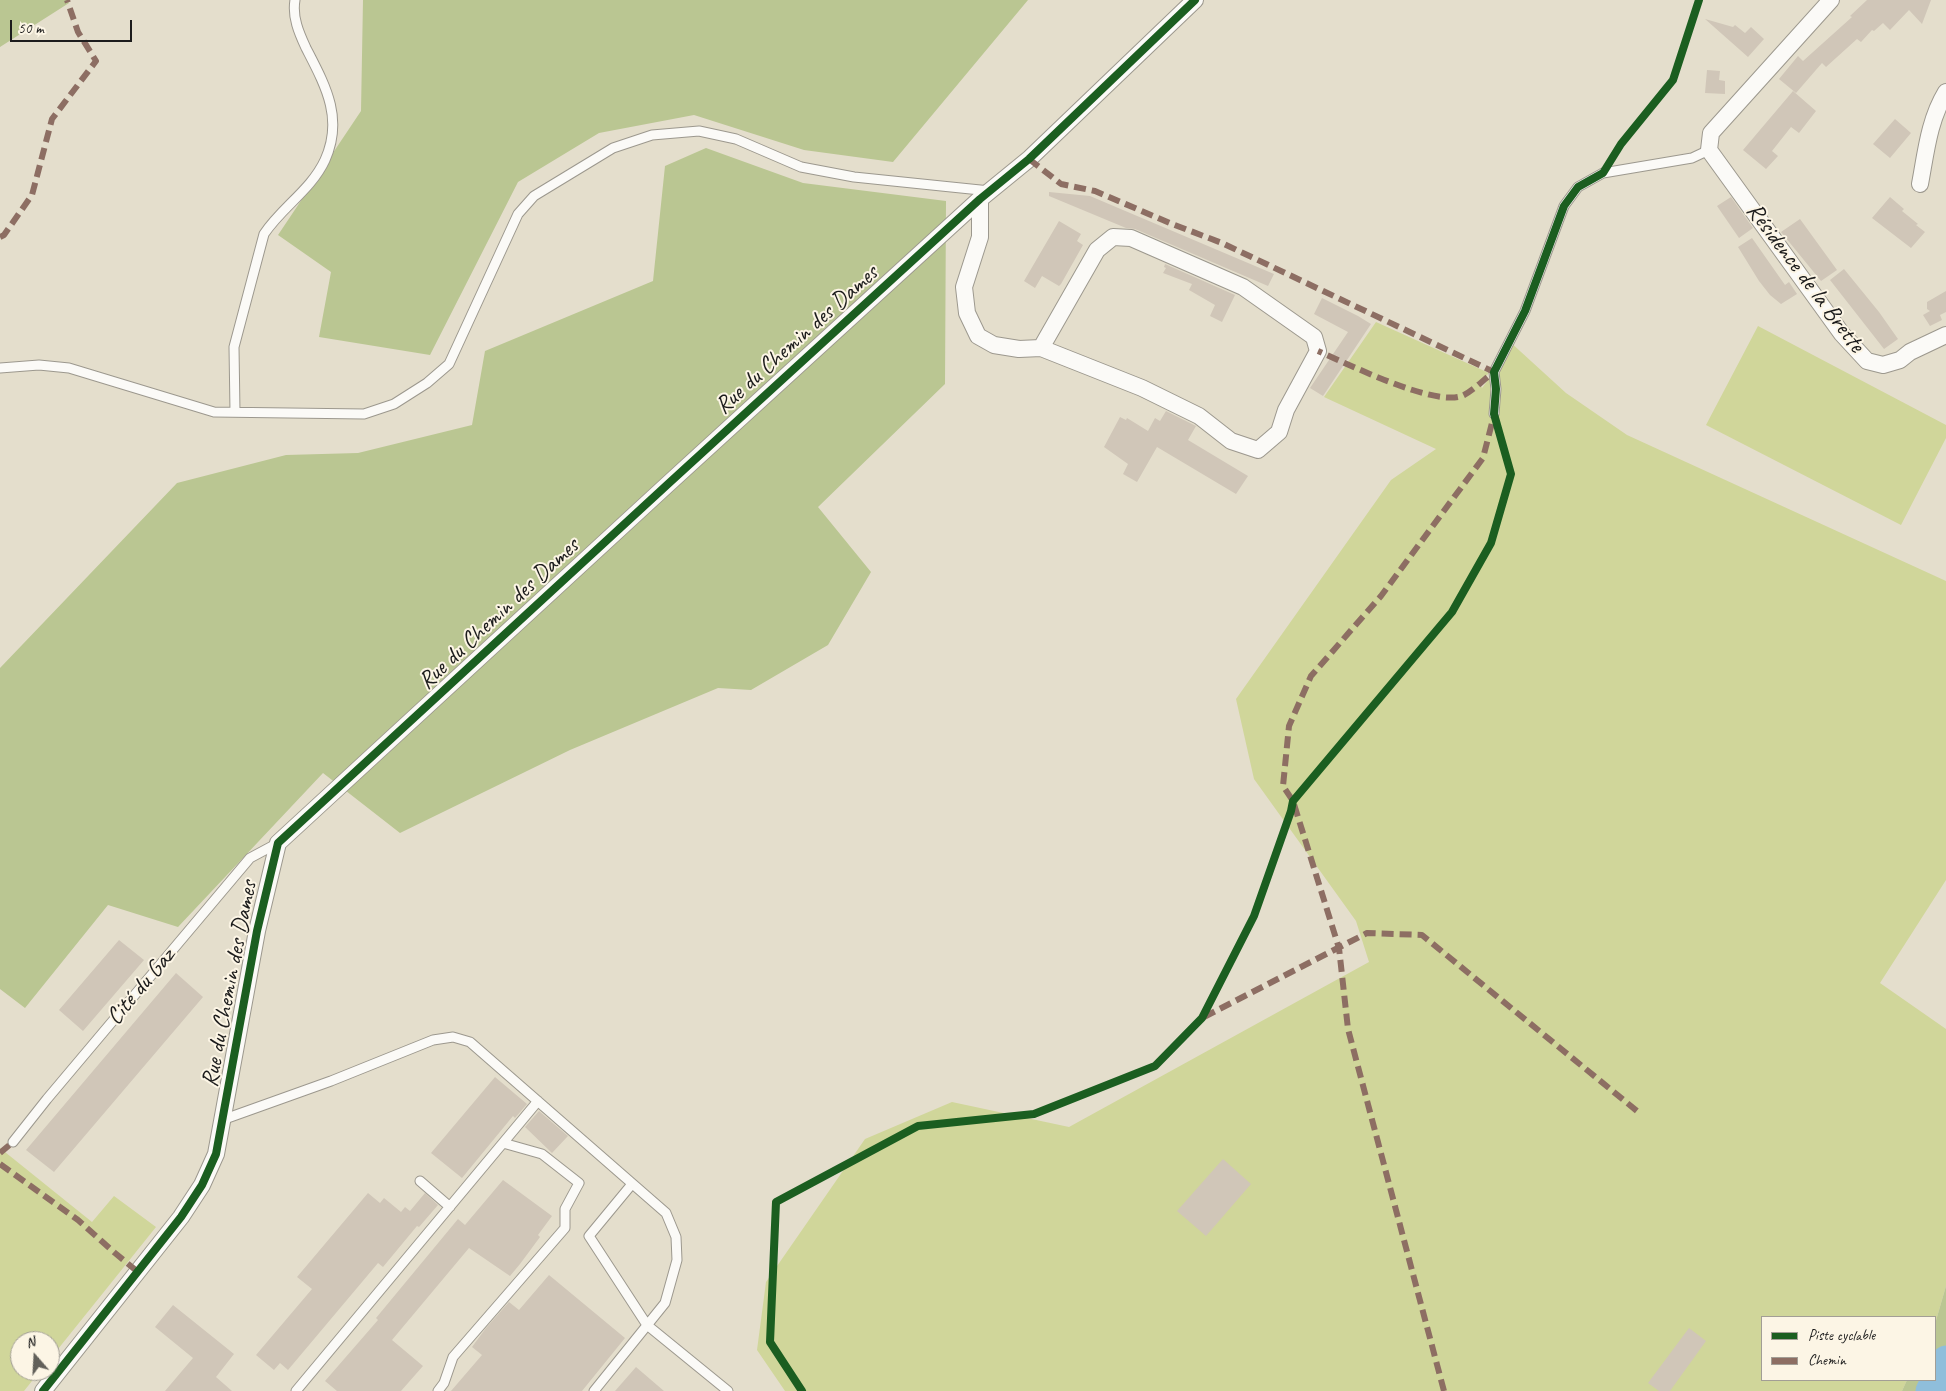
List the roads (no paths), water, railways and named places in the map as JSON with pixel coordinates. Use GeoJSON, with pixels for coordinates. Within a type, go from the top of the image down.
{"type":"FeatureCollection","features":[{"type":"Feature","properties":{"kind":"street","name":"Rue du Chemin des Dames"},"geometry":{"type":"LineString","coordinates":[[43,1391],[182,1217],[202,1185],[216,1154],[257,931],[278,843],[660,490],[985,195],[1030,159],[1195,0]]}},
{"type":"Feature","properties":{"kind":"street"},"geometry":{"type":"LineString","coordinates":[[1710,150],[1711,133],[1831,0]]}},
{"type":"Feature","properties":{"kind":"street"},"geometry":{"type":"LineString","coordinates":[[1920,184],[1930,132],[1938,106],[1946,92]]}},
{"type":"Feature","properties":{"kind":"street","name":"Résidence de la Brette"},"geometry":{"type":"LineString","coordinates":[[1710,150],[1842,334],[1867,361],[1883,366],[1946,335]]}},
{"type":"Feature","properties":{"kind":"street"},"geometry":{"type":"LineString","coordinates":[[985,195],[980,237],[964,287],[967,313],[978,336],[994,345],[1020,350],[1042,348],[1142,388],[1199,416],[1231,441],[1258,450],[1279,432],[1286,410],[1318,351],[1314,338],[1243,287],[1131,238],[1113,237],[1097,250],[1042,348]]}},
{"type":"Feature","properties":{"kind":"lane"},"geometry":{"type":"LineString","coordinates":[[235,412],[234,347],[264,234],[274,220],[315,178],[326,158],[334,128],[328,92],[297,30],[295,0]]}},
{"type":"Feature","properties":{"kind":"lane"},"geometry":{"type":"LineString","coordinates":[[0,368],[39,365],[68,368],[214,412],[364,414],[394,404],[427,383],[449,364],[518,214],[534,196],[613,148],[652,134],[699,131],[736,139],[801,166],[854,177],[985,195]]}},
{"type":"Feature","properties":{"kind":"lane"},"geometry":{"type":"LineString","coordinates":[[1494,414],[1496,389],[1494,372],[1525,311],[1564,206],[1578,187],[1603,174],[1692,158],[1710,150]]}},
{"type":"Feature","properties":{"kind":"lane","name":"Cité du Gaz"},"geometry":{"type":"LineString","coordinates":[[13,1142],[250,858],[278,843]]}},
{"type":"Feature","properties":{"kind":"lane"},"geometry":{"type":"LineString","coordinates":[[222,1120],[331,1081],[434,1040],[453,1037],[470,1042],[666,1213],[676,1237],[677,1260],[665,1303],[594,1391]]}},
{"type":"Feature","properties":{"kind":"lane"},"geometry":{"type":"LineString","coordinates":[[296,1391],[538,1101]]}},
{"type":"Feature","properties":{"kind":"lane"},"geometry":{"type":"LineString","coordinates":[[438,1391],[444,1383],[452,1357],[565,1228],[565,1209],[579,1182],[542,1154],[503,1143]]}},
{"type":"Feature","properties":{"kind":"lane"},"geometry":{"type":"LineString","coordinates":[[420,1181],[450,1207]]}},
{"type":"Feature","properties":{"kind":"lane"},"geometry":{"type":"LineString","coordinates":[[632,1184],[589,1236],[647,1326],[728,1391]]}},
{"type":"Feature","properties":{"kind":"waterway"},"geometry":{"type":"LineString","coordinates":[[1936,1379],[1946,1360]]}},
{"type":"Feature","properties":{"kind":"waterway"},"geometry":{"type":"LineString","coordinates":[[1930,1391],[1935,1381]]}}]}
